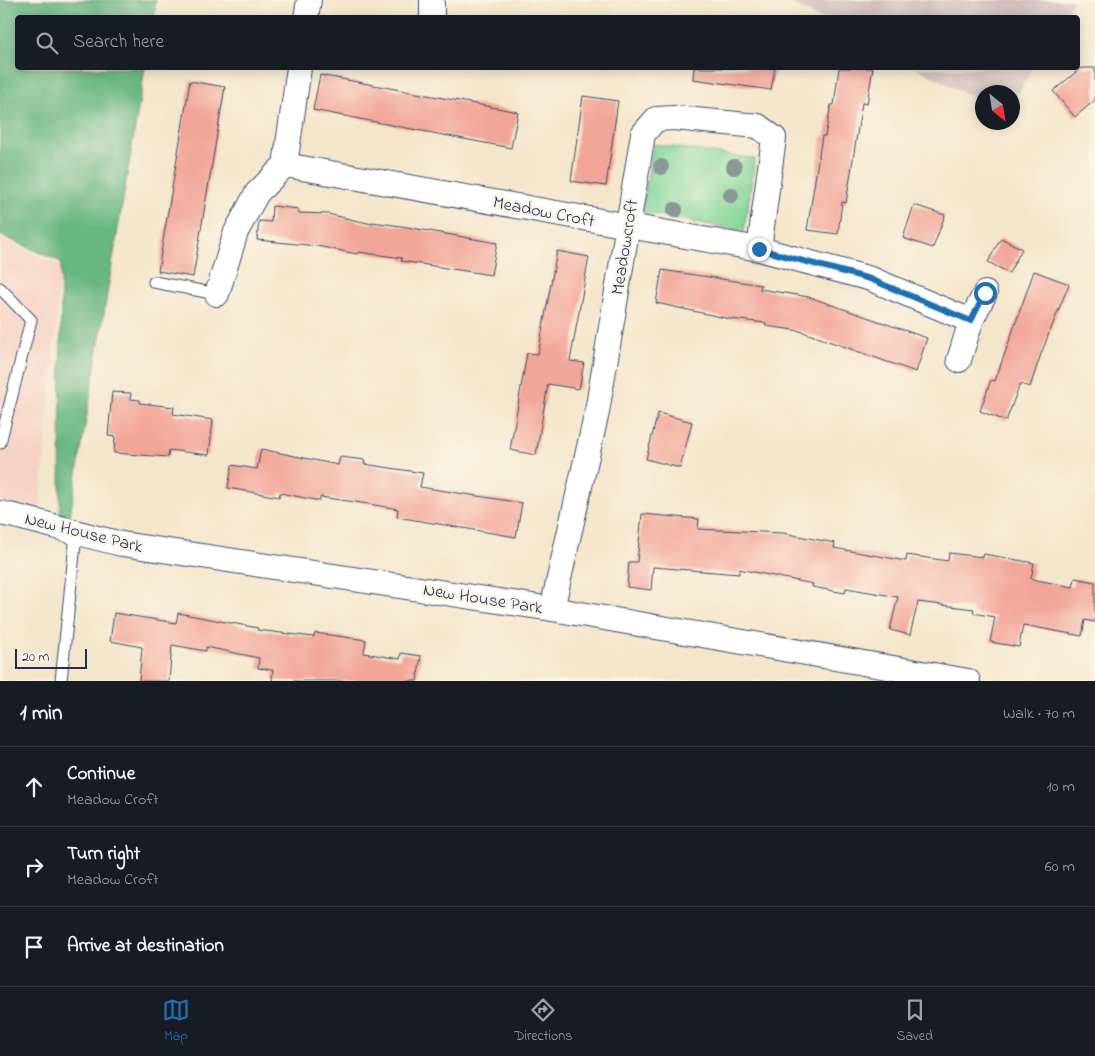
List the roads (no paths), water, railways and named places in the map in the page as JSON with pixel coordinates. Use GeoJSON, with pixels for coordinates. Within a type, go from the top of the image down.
{"type":"FeatureCollection","features":[{"type":"Feature","properties":{"kind":"street"},"geometry":{"type":"LineString","coordinates":[[306,15],[309,0]]}},
{"type":"Feature","properties":{"kind":"street"},"geometry":{"type":"LineString","coordinates":[[432,0],[432,15]]}},
{"type":"Feature","properties":{"kind":"street"},"geometry":{"type":"LineString","coordinates":[[218,294],[236,232],[257,193],[285,165],[299,70]]}},
{"type":"Feature","properties":{"kind":"street","name":"Meadowcroft"},"geometry":{"type":"LineString","coordinates":[[552,609],[597,412],[643,134],[656,119],[674,118],[758,126],[774,138],[759,249]]}},
{"type":"Feature","properties":{"kind":"street","name":"Meadow Croft"},"geometry":{"type":"LineString","coordinates":[[285,165],[759,249],[870,279],[971,321]]}},
{"type":"Feature","properties":{"kind":"street"},"geometry":{"type":"LineString","coordinates":[[959,360],[971,321],[985,293]]}},
{"type":"Feature","properties":{"kind":"street","name":"New House Park"},"geometry":{"type":"LineString","coordinates":[[0,513],[39,520],[76,534],[122,544],[552,609],[968,681]]}},
{"type":"Feature","properties":{"kind":"lane"},"geometry":{"type":"LineString","coordinates":[[154,282],[218,294]]}},
{"type":"Feature","properties":{"kind":"lane"},"geometry":{"type":"LineString","coordinates":[[0,288],[31,320],[0,443]]}},
{"type":"Feature","properties":{"kind":"lane"},"geometry":{"type":"LineString","coordinates":[[61,681],[76,534]]}}]}
